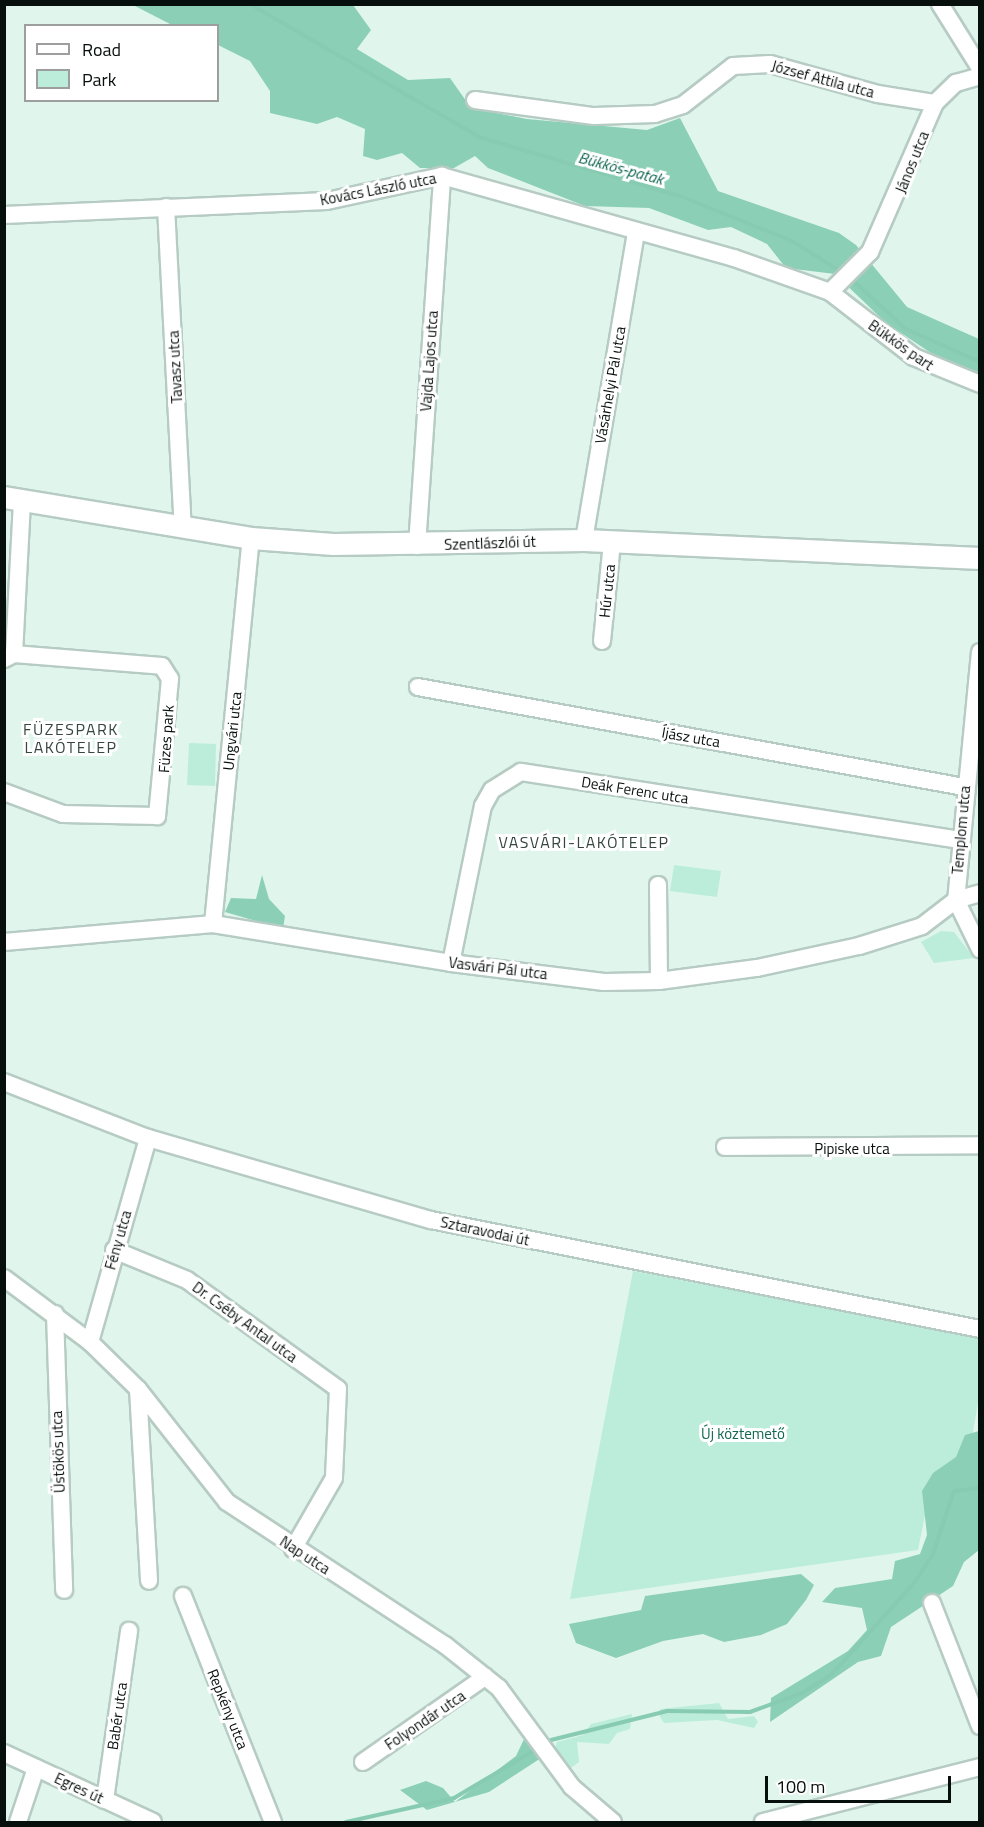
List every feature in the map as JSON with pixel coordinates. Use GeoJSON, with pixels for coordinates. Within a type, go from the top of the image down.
{"type":"FeatureCollection","features":[{"type":"Feature","properties":{"kind":"main road","name":"Szentlászlói út"},"geometry":{"type":"LineString","coordinates":[[13,498],[251,538],[417,546],[584,540],[980,558]]}},
{"type":"Feature","properties":{"kind":"street"},"geometry":{"type":"LineString","coordinates":[[940,4],[980,68]]}},
{"type":"Feature","properties":{"kind":"street","name":"József Attila utca"},"geometry":{"type":"LineString","coordinates":[[475,99],[594,116],[644,115],[683,105],[733,66],[770,64],[878,94],[935,103]]}},
{"type":"Feature","properties":{"kind":"street","name":"János utca"},"geometry":{"type":"LineString","coordinates":[[836,289],[859,265],[897,199],[935,103],[956,82],[980,76]]}},
{"type":"Feature","properties":{"kind":"street","name":"Kovács László utca"},"geometry":{"type":"LineString","coordinates":[[4,215],[327,201],[442,176],[836,289]]}},
{"type":"Feature","properties":{"kind":"street","name":"Vajda Lajos utca"},"geometry":{"type":"LineString","coordinates":[[417,546],[442,176]]}},
{"type":"Feature","properties":{"kind":"street","name":"Tavasz utca"},"geometry":{"type":"LineString","coordinates":[[166,207],[183,528]]}},
{"type":"Feature","properties":{"kind":"street","name":"Vásárhelyi Pál utca"},"geometry":{"type":"LineString","coordinates":[[584,540],[636,231]]}},
{"type":"Feature","properties":{"kind":"street","name":"Bükkös part"},"geometry":{"type":"LineString","coordinates":[[836,289],[914,357],[980,384]]}},
{"type":"Feature","properties":{"kind":"street"},"geometry":{"type":"LineString","coordinates":[[9,656],[13,498]]}},
{"type":"Feature","properties":{"kind":"street","name":"Ungvári utca"},"geometry":{"type":"LineString","coordinates":[[213,924],[251,538]]}},
{"type":"Feature","properties":{"kind":"street","name":"Húr utca"},"geometry":{"type":"LineString","coordinates":[[602,641],[612,542]]}},
{"type":"Feature","properties":{"kind":"street","name":"Templom utca"},"geometry":{"type":"LineString","coordinates":[[956,900],[964,788],[980,652]]}},
{"type":"Feature","properties":{"kind":"street","name":"Füzes park"},"geometry":{"type":"LineString","coordinates":[[4,792],[63,814],[109,819],[157,816],[161,807],[167,671],[152,664],[9,656]]}},
{"type":"Feature","properties":{"kind":"street","name":"Íjász utca"},"geometry":{"type":"LineString","coordinates":[[418,687],[964,788]]}},
{"type":"Feature","properties":{"kind":"street","name":"Deák Ferenc utca"},"geometry":{"type":"LineString","coordinates":[[451,963],[483,806],[492,790],[521,772],[959,840]]}},
{"type":"Feature","properties":{"kind":"street"},"geometry":{"type":"LineString","coordinates":[[658,885],[659,981]]}},
{"type":"Feature","properties":{"kind":"street","name":"Vasvári Pál utca"},"geometry":{"type":"LineString","coordinates":[[4,942],[213,924],[451,963],[604,982],[659,981],[757,968],[859,946],[922,926],[956,900],[980,893]]}},
{"type":"Feature","properties":{"kind":"street"},"geometry":{"type":"LineString","coordinates":[[956,900],[980,949]]}},
{"type":"Feature","properties":{"kind":"street","name":"Sztaravodai út"},"geometry":{"type":"LineString","coordinates":[[4,1082],[148,1138],[431,1220],[980,1329]]}},
{"type":"Feature","properties":{"kind":"street","name":"Fény utca"},"geometry":{"type":"LineString","coordinates":[[90,1342],[114,1250],[148,1138]]}},
{"type":"Feature","properties":{"kind":"street","name":"Pipiske utca"},"geometry":{"type":"LineString","coordinates":[[725,1147],[980,1145]]}},
{"type":"Feature","properties":{"kind":"street","name":"Dr. Cséby Antal utca"},"geometry":{"type":"LineString","coordinates":[[114,1250],[187,1280],[338,1389],[334,1478],[293,1548]]}},
{"type":"Feature","properties":{"kind":"street","name":"Nap utca"},"geometry":{"type":"LineString","coordinates":[[4,1278],[90,1342],[138,1389],[227,1502],[293,1548],[445,1645],[484,1677],[534,1731],[572,1787],[612,1822]]}},
{"type":"Feature","properties":{"kind":"street","name":"Üstökös utca"},"geometry":{"type":"LineString","coordinates":[[55,1314],[64,1590]]}},
{"type":"Feature","properties":{"kind":"street"},"geometry":{"type":"LineString","coordinates":[[138,1389],[148,1581]]}},
{"type":"Feature","properties":{"kind":"street","name":"Repkény utca"},"geometry":{"type":"LineString","coordinates":[[183,1596],[273,1822]]}},
{"type":"Feature","properties":{"kind":"street"},"geometry":{"type":"LineString","coordinates":[[933,1603],[980,1726]]}},
{"type":"Feature","properties":{"kind":"street","name":"Babér utca"},"geometry":{"type":"LineString","coordinates":[[105,1800],[129,1631]]}},
{"type":"Feature","properties":{"kind":"street","name":"Folyondár utca"},"geometry":{"type":"LineString","coordinates":[[363,1762],[484,1677]]}},
{"type":"Feature","properties":{"kind":"street","name":"Egres út"},"geometry":{"type":"LineString","coordinates":[[4,1753],[153,1822]]}},
{"type":"Feature","properties":{"kind":"street"},"geometry":{"type":"LineString","coordinates":[[762,1822],[980,1767]]}},
{"type":"Feature","properties":{"kind":"street"},"geometry":{"type":"LineString","coordinates":[[18,1822],[36,1768]]}},
{"type":"Feature","properties":{"kind":"green space"},"geometry":{"type":"Polygon","coordinates":[[[133,5],[353,5],[371,30],[357,49],[408,80],[450,78],[471,108],[527,119],[647,130],[680,118],[718,191],[839,233],[856,245],[907,307],[979,339],[979,376],[952,367],[886,323],[835,274],[786,268],[767,244],[731,227],[708,230],[649,208],[585,206],[488,168],[475,156],[454,168],[420,168],[402,153],[377,160],[363,156],[365,129],[337,117],[317,124],[270,113],[270,91],[250,61],[219,46],[219,24],[170,24],[133,5]]]}},
{"type":"Feature","properties":{"kind":"green space"},"geometry":{"type":"Polygon","coordinates":[[[189,743],[216,744],[215,786],[187,785],[189,743]]]}},
{"type":"Feature","properties":{"kind":"green space"},"geometry":{"type":"Polygon","coordinates":[[[674,865],[721,871],[717,897],[670,891],[674,865]]]}},
{"type":"Feature","properties":{"kind":"green space"},"geometry":{"type":"Polygon","coordinates":[[[262,875],[269,899],[285,916],[283,929],[225,912],[231,898],[256,899],[262,875]]]}},
{"type":"Feature","properties":{"kind":"green space"},"geometry":{"type":"Polygon","coordinates":[[[941,931],[954,932],[974,958],[934,963],[921,942],[941,931]]]}},
{"type":"Feature","properties":{"kind":"green space","name":"Új köztemető"},"geometry":{"type":"Polygon","coordinates":[[[633,1271],[979,1337],[979,1396],[968,1462],[932,1480],[918,1550],[570,1599],[633,1271]]]}},
{"type":"Feature","properties":{"kind":"green space"},"geometry":{"type":"Polygon","coordinates":[[[979,1431],[979,1550],[964,1562],[953,1586],[891,1627],[881,1656],[858,1662],[770,1722],[771,1698],[848,1651],[867,1630],[862,1608],[822,1602],[835,1588],[892,1579],[895,1561],[920,1554],[927,1535],[922,1491],[933,1473],[956,1457],[965,1435],[979,1431]]]}},
{"type":"Feature","properties":{"kind":"green space"},"geometry":{"type":"Polygon","coordinates":[[[801,1574],[814,1585],[806,1600],[787,1624],[761,1635],[724,1642],[703,1634],[663,1641],[616,1658],[576,1643],[569,1624],[641,1610],[645,1596],[801,1574]]]}},
{"type":"Feature","properties":{"kind":"green space"},"geometry":{"type":"Polygon","coordinates":[[[719,1703],[728,1719],[754,1716],[758,1722],[754,1728],[717,1720],[664,1723],[660,1717],[660,1709],[719,1703]]]}},
{"type":"Feature","properties":{"kind":"green space"},"geometry":{"type":"Polygon","coordinates":[[[632,1714],[630,1729],[617,1733],[609,1744],[577,1742],[579,1762],[568,1770],[554,1752],[557,1742],[583,1735],[591,1724],[632,1714]]]}},
{"type":"Feature","properties":{"kind":"green space"},"geometry":{"type":"Polygon","coordinates":[[[525,1737],[541,1758],[489,1792],[455,1802],[516,1756],[525,1737]]]}},
{"type":"Feature","properties":{"kind":"green space"},"geometry":{"type":"Polygon","coordinates":[[[426,1781],[443,1788],[455,1802],[427,1810],[400,1790],[426,1781]]]}},
{"type":"Feature","properties":{"kind":"waterway","name":"Bükkös-patak"},"geometry":{"type":"LineString","coordinates":[[250,4],[479,137],[680,196],[792,241],[843,273]]}},
{"type":"Feature","properties":{"kind":"waterway","name":"Bükkös-patak"},"geometry":{"type":"LineString","coordinates":[[849,277],[906,329],[980,362]]}},
{"type":"Feature","properties":{"kind":"waterway"},"geometry":{"type":"LineString","coordinates":[[551,1740],[667,1711],[750,1712],[802,1693],[831,1675],[915,1582],[933,1554],[954,1491],[980,1488]]}},
{"type":"Feature","properties":{"kind":"waterway"},"geometry":{"type":"LineString","coordinates":[[346,1822],[454,1798],[535,1750]]}},
{"type":"Feature","properties":{"kind":"district","name":"FÜZESPARK LAKÓTELEP"},"geometry":{"type":"Point","coordinates":[71,738]}},
{"type":"Feature","properties":{"kind":"district","name":"VASVÁRI-LAKÓTELEP"},"geometry":{"type":"Point","coordinates":[584,842]}}]}
